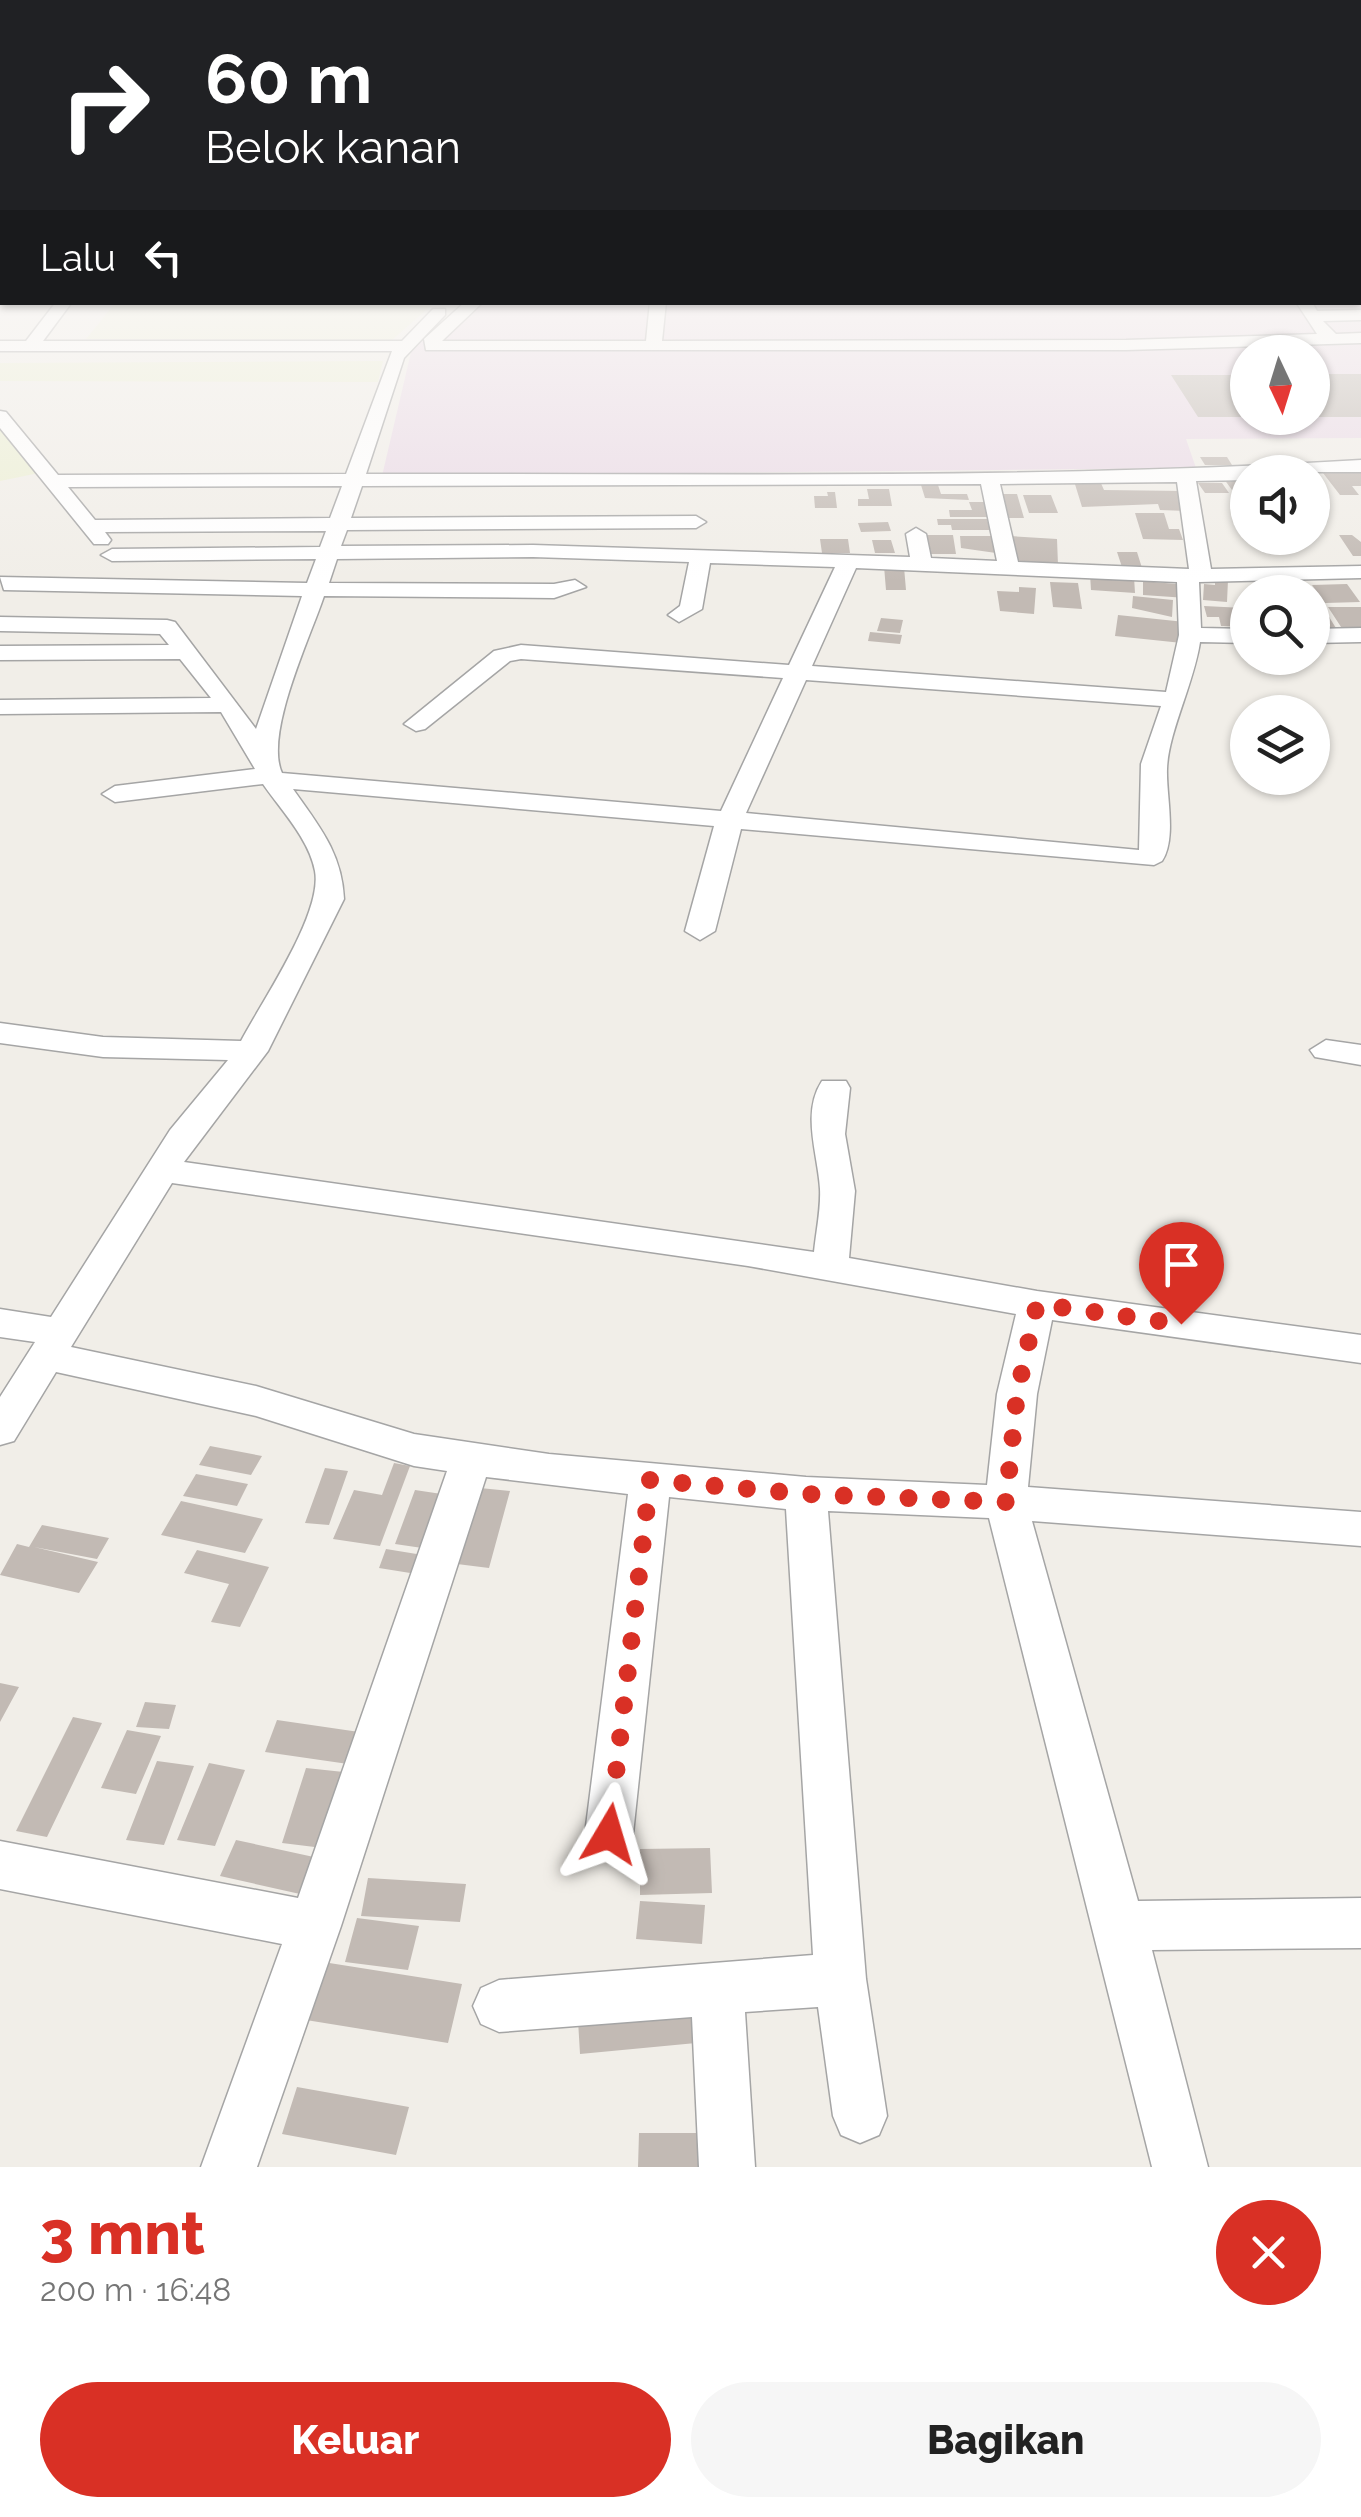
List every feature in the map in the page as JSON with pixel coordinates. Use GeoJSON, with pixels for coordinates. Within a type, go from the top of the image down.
{"type":"FeatureCollection","features":[{"type":"Feature","properties":{"kind":"street"},"geometry":{"type":"LineString","coordinates":[[269,771],[273,711],[390,378]]}},
{"type":"Feature","properties":{"kind":"street"},"geometry":{"type":"LineString","coordinates":[[0,416],[140,586],[184,652],[229,705],[320,846],[330,887],[330,900],[265,1028],[203,1108],[162,1170],[0,1430]]}},
{"type":"Feature","properties":{"kind":"street"},"geometry":{"type":"LineString","coordinates":[[1330,468],[1361,466]]}},
{"type":"Feature","properties":{"kind":"street"},"geometry":{"type":"LineString","coordinates":[[52,481],[1230,475]]}},
{"type":"Feature","properties":{"kind":"street"},"geometry":{"type":"LineString","coordinates":[[114,794],[269,771],[341,783],[1144,859],[1152,855],[1154,846],[1154,764],[1183,678],[1190,636],[1194,576],[1186,477]]}},
{"type":"Feature","properties":{"kind":"street"},"geometry":{"type":"LineString","coordinates":[[989,478],[1009,568]]}},
{"type":"Feature","properties":{"kind":"street"},"geometry":{"type":"LineString","coordinates":[[784,502],[813,493],[828,479]]}},
{"type":"Feature","properties":{"kind":"street"},"geometry":{"type":"LineString","coordinates":[[84,517],[342,514],[696,522]]}},
{"type":"Feature","properties":{"kind":"street"},"geometry":{"type":"LineString","coordinates":[[916,534],[922,564]]}},
{"type":"Feature","properties":{"kind":"street"},"geometry":{"type":"LineString","coordinates":[[112,555],[548,551],[1194,576],[1361,572]]}},
{"type":"Feature","properties":{"kind":"street"},"geometry":{"type":"LineString","coordinates":[[679,615],[692,610],[700,559]]}},
{"type":"Feature","properties":{"kind":"street"},"geometry":{"type":"LineString","coordinates":[[700,931],[729,822],[848,562]]}},
{"type":"Feature","properties":{"kind":"street"},"geometry":{"type":"LineString","coordinates":[[4,583],[535,606]]}},
{"type":"Feature","properties":{"kind":"street"},"geometry":{"type":"LineString","coordinates":[[314,597],[554,591],[575,587]]}},
{"type":"Feature","properties":{"kind":"street"},"geometry":{"type":"LineString","coordinates":[[0,624],[167,627]]}},
{"type":"Feature","properties":{"kind":"street"},"geometry":{"type":"LineString","coordinates":[[1190,636],[1230,636]]}},
{"type":"Feature","properties":{"kind":"street"},"geometry":{"type":"LineString","coordinates":[[1330,636],[1361,636]]}},
{"type":"Feature","properties":{"kind":"street"},"geometry":{"type":"LineString","coordinates":[[0,653],[184,652]]}},
{"type":"Feature","properties":{"kind":"street"},"geometry":{"type":"LineString","coordinates":[[416,724],[493,662],[512,653],[1174,700]]}},
{"type":"Feature","properties":{"kind":"street"},"geometry":{"type":"LineString","coordinates":[[990,715],[997,687]]}},
{"type":"Feature","properties":{"kind":"street"},"geometry":{"type":"LineString","coordinates":[[0,707],[229,705]]}},
{"type":"Feature","properties":{"kind":"street"},"geometry":{"type":"LineString","coordinates":[[0,1032],[103,1047],[265,1028]]}},
{"type":"Feature","properties":{"kind":"street"},"geometry":{"type":"LineString","coordinates":[[1326,1050],[1361,1054]]}},
{"type":"Feature","properties":{"kind":"street"},"geometry":{"type":"LineString","coordinates":[[830,1267],[838,1191],[828,1134],[834,1088]]}},
{"type":"Feature","properties":{"kind":"street"},"geometry":{"type":"LineString","coordinates":[[162,1170],[830,1267],[1037,1304],[1361,1349]]}},
{"type":"Feature","properties":{"kind":"street"},"geometry":{"type":"LineString","coordinates":[[1037,1304],[1017,1394],[1006,1502],[1180,2167]]}},
{"type":"Feature","properties":{"kind":"street"},"geometry":{"type":"LineString","coordinates":[[0,1323],[54,1345],[256,1401],[376,1441],[472,1459],[806,1494],[1006,1502],[1361,1529]]}},
{"type":"Feature","properties":{"kind":"street"},"geometry":{"type":"LineString","coordinates":[[230,2167],[316,1926],[472,1459]]}},
{"type":"Feature","properties":{"kind":"street"},"geometry":{"type":"LineString","coordinates":[[609,1834],[650,1480]]}},
{"type":"Feature","properties":{"kind":"street"},"geometry":{"type":"LineString","coordinates":[[806,1494],[840,1979],[860,2116]]}},
{"type":"Feature","properties":{"kind":"street"},"geometry":{"type":"LineString","coordinates":[[0,1866],[316,1926]]}},
{"type":"Feature","properties":{"kind":"street"},"geometry":{"type":"LineString","coordinates":[[1120,1926],[1361,1923]]}},
{"type":"Feature","properties":{"kind":"street"},"geometry":{"type":"LineString","coordinates":[[499,2006],[840,1979]]}},
{"type":"Feature","properties":{"kind":"street"},"geometry":{"type":"LineString","coordinates":[[717,1988],[727,2167]]}},
{"type":"Feature","properties":{"kind":"shaded area"},"geometry":{"type":"Polygon","coordinates":[[[405,378],[1230,378],[1230,435],[1330,435],[1330,378],[1361,378],[1361,438],[1186,439],[1196,468],[382,476],[405,378]]]}},
{"type":"Feature","properties":{"kind":"green space"},"geometry":{"type":"Polygon","coordinates":[[[0,378],[379,378],[378,382],[0,378]]]}},
{"type":"Feature","properties":{"kind":"green space"},"geometry":{"type":"Polygon","coordinates":[[[0,419],[39,473],[0,481],[0,419]]]}},
{"type":"Feature","properties":{"kind":"building"},"geometry":{"type":"Polygon","coordinates":[[[1173,378],[1230,378],[1230,417],[1198,417],[1173,378]]]}},
{"type":"Feature","properties":{"kind":"building"},"geometry":{"type":"Polygon","coordinates":[[[1330,378],[1361,378],[1361,417],[1330,417],[1330,378]]]}},
{"type":"Feature","properties":{"kind":"building"},"geometry":{"type":"Polygon","coordinates":[[[1200,457],[1227,457],[1230,462],[1230,465],[1205,465],[1200,457]]]}},
{"type":"Feature","properties":{"kind":"building"},"geometry":{"type":"Polygon","coordinates":[[[1330,473],[1361,473],[1361,486],[1352,486],[1359,495],[1340,495],[1330,482],[1330,473]]]}},
{"type":"Feature","properties":{"kind":"building"},"geometry":{"type":"Polygon","coordinates":[[[1074,481],[1100,481],[1104,490],[1183,491],[1187,511],[1160,510],[1158,504],[1082,507],[1074,481]]]}},
{"type":"Feature","properties":{"kind":"building"},"geometry":{"type":"Polygon","coordinates":[[[1198,483],[1222,483],[1229,493],[1205,493],[1198,483]]]}},
{"type":"Feature","properties":{"kind":"building"},"geometry":{"type":"Polygon","coordinates":[[[921,485],[938,485],[941,494],[967,494],[969,500],[925,498],[921,485]]]}},
{"type":"Feature","properties":{"kind":"building"},"geometry":{"type":"Polygon","coordinates":[[[867,489],[889,489],[892,506],[858,506],[858,499],[869,499],[867,489]]]}},
{"type":"Feature","properties":{"kind":"building"},"geometry":{"type":"Polygon","coordinates":[[[827,492],[835,492],[837,508],[815,508],[814,496],[828,496],[827,492]]]}},
{"type":"Feature","properties":{"kind":"building"},"geometry":{"type":"Polygon","coordinates":[[[1000,494],[1017,494],[1024,518],[1007,518],[1000,494]]]}},
{"type":"Feature","properties":{"kind":"building"},"geometry":{"type":"Polygon","coordinates":[[[1023,495],[1051,495],[1058,513],[1029,513],[1023,495]]]}},
{"type":"Feature","properties":{"kind":"building"},"geometry":{"type":"Polygon","coordinates":[[[969,502],[986,502],[989,517],[950,517],[949,510],[972,510],[969,502]]]}},
{"type":"Feature","properties":{"kind":"building"},"geometry":{"type":"Polygon","coordinates":[[[1135,513],[1164,513],[1169,529],[1179,529],[1183,540],[1143,539],[1135,513]]]}},
{"type":"Feature","properties":{"kind":"building"},"geometry":{"type":"Polygon","coordinates":[[[937,519],[987,519],[990,530],[952,530],[951,525],[938,525],[937,519]]]}},
{"type":"Feature","properties":{"kind":"building"},"geometry":{"type":"Polygon","coordinates":[[[888,522],[891,531],[861,532],[858,523],[888,522]]]}},
{"type":"Feature","properties":{"kind":"building"},"geometry":{"type":"Polygon","coordinates":[[[927,535],[953,535],[956,554],[931,554],[927,535]]]}},
{"type":"Feature","properties":{"kind":"building"},"geometry":{"type":"Polygon","coordinates":[[[1339,535],[1352,535],[1361,542],[1361,556],[1353,556],[1339,535]]]}},
{"type":"Feature","properties":{"kind":"building"},"geometry":{"type":"Polygon","coordinates":[[[960,536],[999,536],[1003,554],[961,548],[960,536]]]}},
{"type":"Feature","properties":{"kind":"building"},"geometry":{"type":"Polygon","coordinates":[[[1010,536],[1057,539],[1058,565],[1010,562],[1010,536]]]}},
{"type":"Feature","properties":{"kind":"building"},"geometry":{"type":"Polygon","coordinates":[[[820,539],[848,539],[850,553],[822,553],[820,539]]]}},
{"type":"Feature","properties":{"kind":"building"},"geometry":{"type":"Polygon","coordinates":[[[872,540],[891,540],[895,553],[875,553],[872,540]]]}},
{"type":"Feature","properties":{"kind":"building"},"geometry":{"type":"Polygon","coordinates":[[[1117,552],[1137,552],[1142,568],[1122,567],[1117,552]]]}},
{"type":"Feature","properties":{"kind":"building"},"geometry":{"type":"Polygon","coordinates":[[[884,566],[904,567],[906,590],[886,590],[884,566]]]}},
{"type":"Feature","properties":{"kind":"building"},"geometry":{"type":"Polygon","coordinates":[[[1090,574],[1134,577],[1135,593],[1091,590],[1090,574]]]}},
{"type":"Feature","properties":{"kind":"building"},"geometry":{"type":"Polygon","coordinates":[[[1215,578],[1228,580],[1227,602],[1203,600],[1204,584],[1215,585],[1215,578]]]}},
{"type":"Feature","properties":{"kind":"building"},"geometry":{"type":"Polygon","coordinates":[[[1143,581],[1187,585],[1187,598],[1143,595],[1143,581]]]}},
{"type":"Feature","properties":{"kind":"building"},"geometry":{"type":"Polygon","coordinates":[[[1050,582],[1078,583],[1082,609],[1053,607],[1050,582]]]}},
{"type":"Feature","properties":{"kind":"building"},"geometry":{"type":"Polygon","coordinates":[[[1330,584],[1347,584],[1360,602],[1330,603],[1330,584]]]}},
{"type":"Feature","properties":{"kind":"building"},"geometry":{"type":"Polygon","coordinates":[[[1019,587],[1036,588],[1034,614],[1000,611],[997,591],[1019,592],[1019,587]]]}},
{"type":"Feature","properties":{"kind":"building"},"geometry":{"type":"Polygon","coordinates":[[[1133,596],[1173,600],[1172,617],[1132,608],[1133,596]]]}},
{"type":"Feature","properties":{"kind":"building"},"geometry":{"type":"Polygon","coordinates":[[[1204,606],[1230,607],[1230,626],[1221,626],[1219,617],[1207,617],[1204,606]]]}},
{"type":"Feature","properties":{"kind":"building"},"geometry":{"type":"Polygon","coordinates":[[[1330,607],[1361,607],[1361,630],[1343,630],[1330,607]]]}},
{"type":"Feature","properties":{"kind":"building"},"geometry":{"type":"Polygon","coordinates":[[[1118,615],[1185,622],[1182,643],[1115,636],[1118,615]]]}},
{"type":"Feature","properties":{"kind":"building"},"geometry":{"type":"Polygon","coordinates":[[[881,618],[903,620],[900,633],[877,631],[881,618]]]}},
{"type":"Feature","properties":{"kind":"building"},"geometry":{"type":"Polygon","coordinates":[[[1330,618],[1339,633],[1330,633],[1330,618]]]}},
{"type":"Feature","properties":{"kind":"building"},"geometry":{"type":"Polygon","coordinates":[[[870,632],[902,635],[900,644],[868,641],[870,632]]]}},
{"type":"Feature","properties":{"kind":"building"},"geometry":{"type":"Polygon","coordinates":[[[210,1446],[262,1456],[251,1475],[199,1465],[210,1446]]]}},
{"type":"Feature","properties":{"kind":"building"},"geometry":{"type":"Polygon","coordinates":[[[394,1463],[410,1466],[380,1546],[333,1539],[354,1490],[382,1495],[394,1463]]]}},
{"type":"Feature","properties":{"kind":"building"},"geometry":{"type":"Polygon","coordinates":[[[325,1468],[348,1471],[329,1525],[305,1523],[325,1468]]]}},
{"type":"Feature","properties":{"kind":"building"},"geometry":{"type":"Polygon","coordinates":[[[196,1474],[248,1484],[237,1506],[183,1496],[196,1474]]]}},
{"type":"Feature","properties":{"kind":"building"},"geometry":{"type":"Polygon","coordinates":[[[480,1488],[510,1491],[489,1568],[457,1564],[480,1488]]]}},
{"type":"Feature","properties":{"kind":"building"},"geometry":{"type":"Polygon","coordinates":[[[415,1490],[455,1496],[436,1550],[395,1544],[415,1490]]]}},
{"type":"Feature","properties":{"kind":"building"},"geometry":{"type":"Polygon","coordinates":[[[181,1501],[263,1519],[245,1553],[161,1535],[181,1501]]]}},
{"type":"Feature","properties":{"kind":"building"},"geometry":{"type":"Polygon","coordinates":[[[42,1525],[109,1538],[97,1559],[34,1547],[98,1562],[79,1593],[0,1575],[17,1544],[29,1547],[42,1525]]]}},
{"type":"Feature","properties":{"kind":"building"},"geometry":{"type":"Polygon","coordinates":[[[386,1549],[435,1557],[429,1576],[379,1568],[386,1549]]]}},
{"type":"Feature","properties":{"kind":"building"},"geometry":{"type":"Polygon","coordinates":[[[197,1550],[269,1567],[240,1627],[211,1622],[229,1584],[184,1573],[197,1550]]]}},
{"type":"Feature","properties":{"kind":"building"},"geometry":{"type":"Polygon","coordinates":[[[0,1683],[19,1687],[0,1722],[0,1683]]]}},
{"type":"Feature","properties":{"kind":"building"},"geometry":{"type":"Polygon","coordinates":[[[145,1702],[176,1705],[169,1729],[136,1727],[145,1702]]]}},
{"type":"Feature","properties":{"kind":"building"},"geometry":{"type":"Polygon","coordinates":[[[73,1717],[102,1723],[47,1837],[16,1831],[73,1717]]]}},
{"type":"Feature","properties":{"kind":"building"},"geometry":{"type":"Polygon","coordinates":[[[277,1720],[366,1733],[355,1765],[265,1752],[277,1720]]]}},
{"type":"Feature","properties":{"kind":"building"},"geometry":{"type":"Polygon","coordinates":[[[127,1730],[161,1736],[136,1794],[101,1788],[127,1730]]]}},
{"type":"Feature","properties":{"kind":"building"},"geometry":{"type":"Polygon","coordinates":[[[157,1761],[194,1766],[164,1845],[126,1840],[157,1761]]]}},
{"type":"Feature","properties":{"kind":"building"},"geometry":{"type":"Polygon","coordinates":[[[209,1763],[245,1770],[215,1846],[177,1840],[209,1763]]]}},
{"type":"Feature","properties":{"kind":"building"},"geometry":{"type":"Polygon","coordinates":[[[306,1768],[353,1773],[331,1849],[282,1843],[306,1768]]]}},
{"type":"Feature","properties":{"kind":"building"},"geometry":{"type":"Polygon","coordinates":[[[236,1840],[323,1859],[309,1896],[220,1876],[236,1840]]]}},
{"type":"Feature","properties":{"kind":"building"},"geometry":{"type":"Polygon","coordinates":[[[710,1848],[712,1893],[640,1895],[640,1849],[710,1848]]]}},
{"type":"Feature","properties":{"kind":"building"},"geometry":{"type":"Polygon","coordinates":[[[368,1878],[466,1884],[460,1922],[361,1916],[368,1878]]]}},
{"type":"Feature","properties":{"kind":"building"},"geometry":{"type":"Polygon","coordinates":[[[640,1901],[705,1905],[702,1944],[636,1939],[640,1901]]]}},
{"type":"Feature","properties":{"kind":"building"},"geometry":{"type":"Polygon","coordinates":[[[357,1918],[419,1926],[408,1970],[345,1962],[357,1918]]]}},
{"type":"Feature","properties":{"kind":"building"},"geometry":{"type":"Polygon","coordinates":[[[323,1962],[462,1984],[448,2043],[306,2020],[323,1962]]]}},
{"type":"Feature","properties":{"kind":"building"},"geometry":{"type":"Polygon","coordinates":[[[692,1993],[696,2043],[580,2054],[577,2003],[692,1993]]]}},
{"type":"Feature","properties":{"kind":"building"},"geometry":{"type":"Polygon","coordinates":[[[297,2087],[409,2107],[396,2155],[282,2134],[297,2087]]]}},
{"type":"Feature","properties":{"kind":"building"},"geometry":{"type":"Polygon","coordinates":[[[639,2133],[707,2133],[707,2167],[638,2167],[639,2133]]]}},
{"type":"Feature","properties":{"kind":"route"},"geometry":{"type":"LineString","coordinates":[[609,1834],[650,1480],[806,1494],[1006,1502],[1017,1394],[1037,1304],[1181,1324]]}}]}
